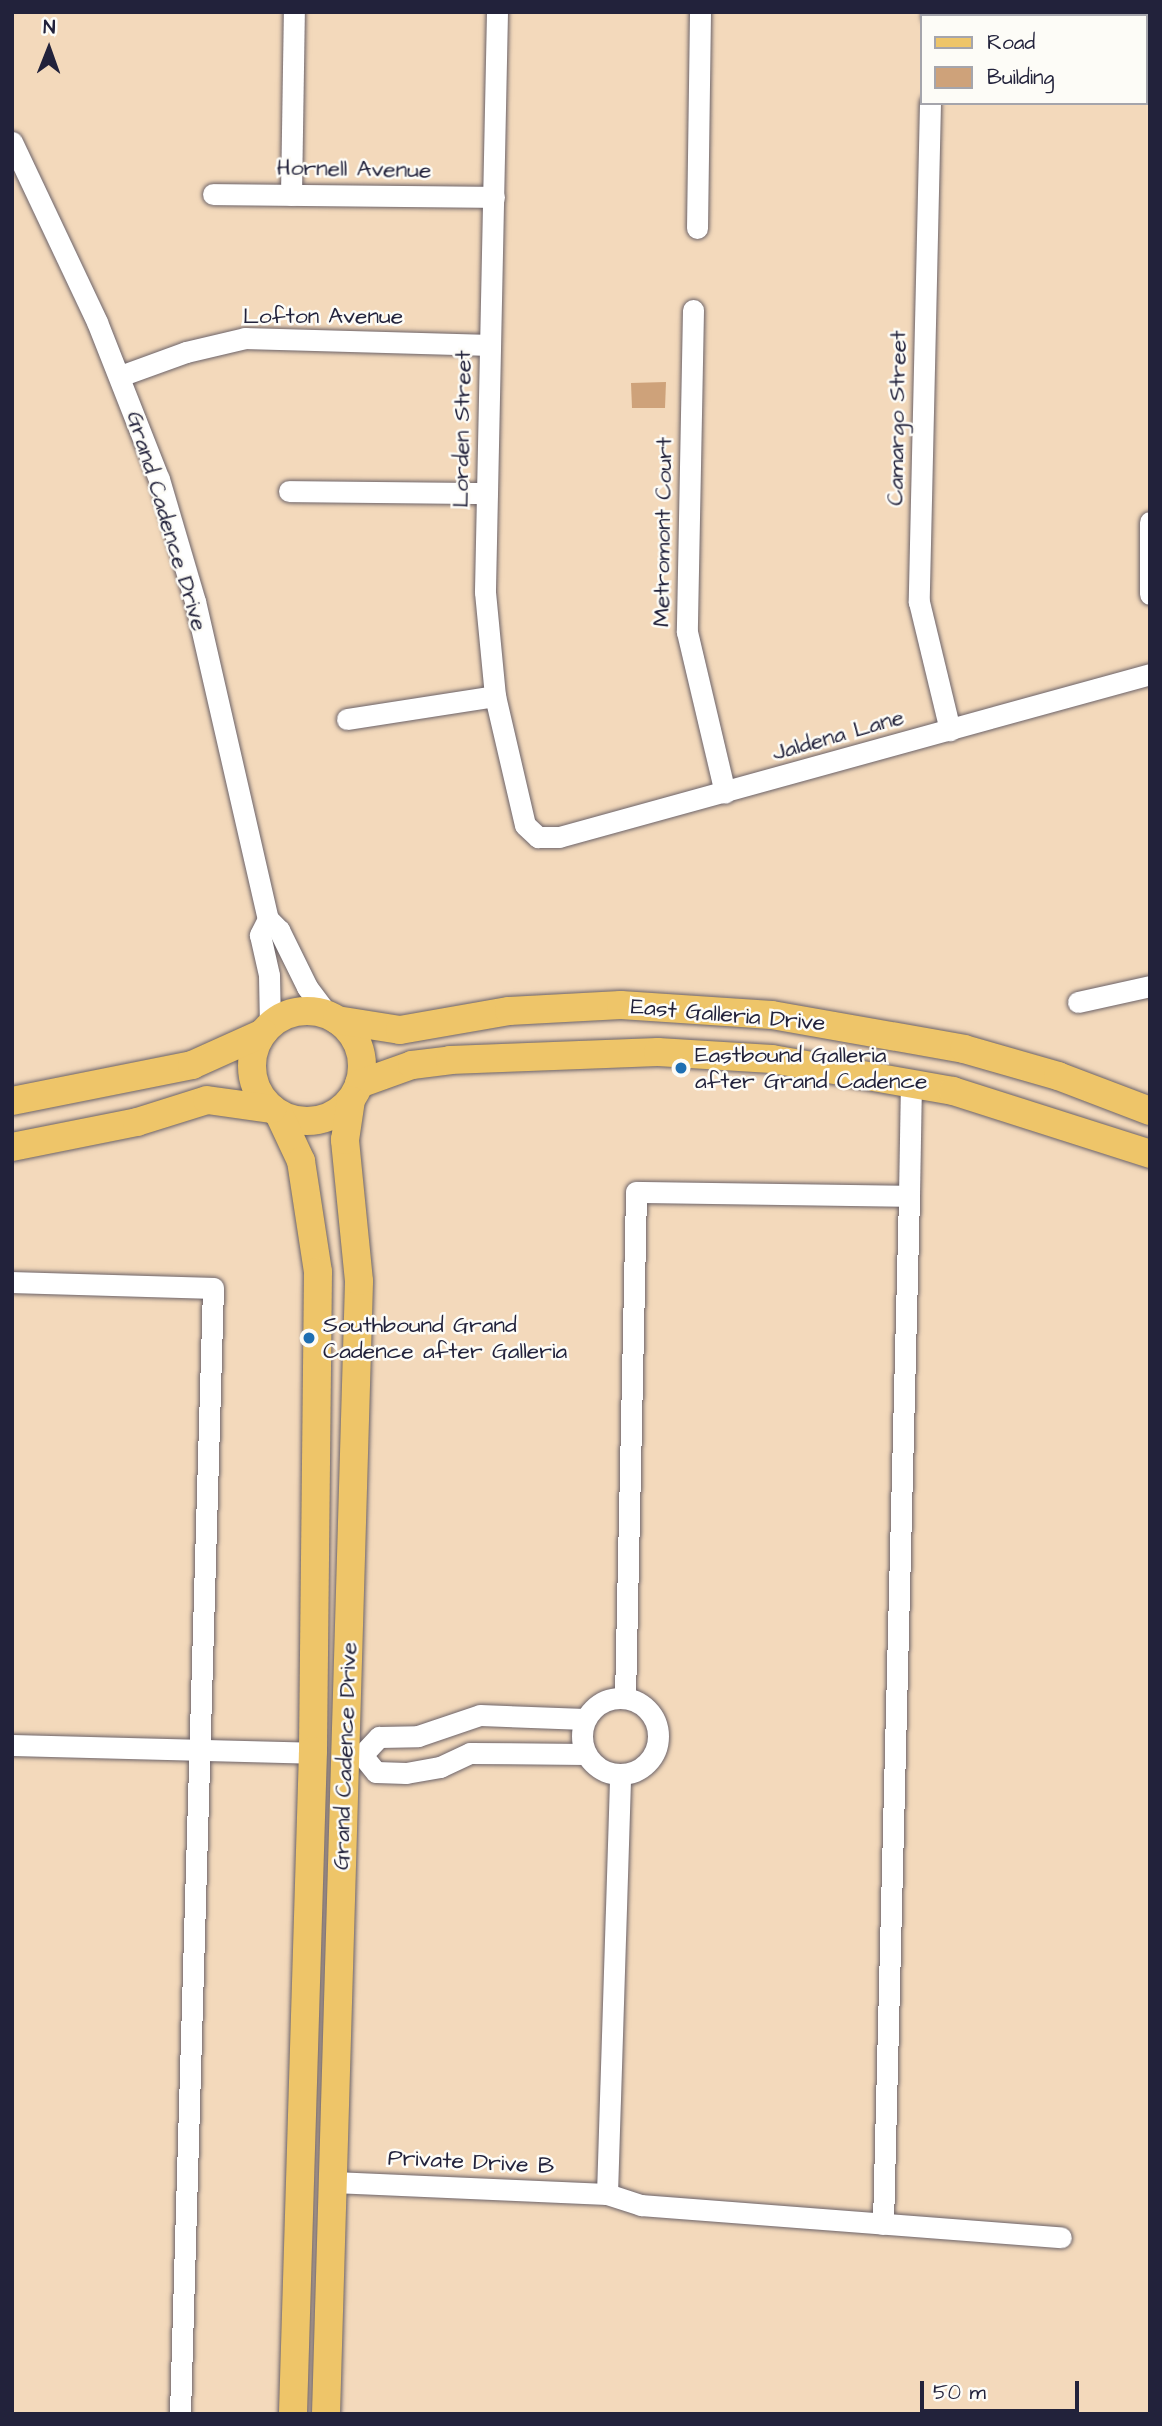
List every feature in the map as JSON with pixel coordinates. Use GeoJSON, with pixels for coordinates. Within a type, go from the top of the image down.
{"type":"FeatureCollection","features":[{"type":"Feature","properties":{"kind":"main road","name":"East Galleria Drive"},"geometry":{"type":"LineString","coordinates":[[333,1018],[400,1030],[509,1011],[621,1005],[772,1015],[964,1049],[1058,1076],[1150,1111]]}},
{"type":"Feature","properties":{"kind":"main road"},"geometry":{"type":"LineString","coordinates":[[12,1101],[192,1065],[299,1012],[333,1018],[359,1048],[355,1092],[332,1114],[310,1121],[230,1100],[201,1101],[137,1122],[12,1147]]}},
{"type":"Feature","properties":{"kind":"main road"},"geometry":{"type":"LineString","coordinates":[[267,1029],[252,1064],[261,1097],[276,1111]]}},
{"type":"Feature","properties":{"kind":"main road","name":"East Galleria Drive"},"geometry":{"type":"LineString","coordinates":[[355,1092],[428,1062],[646,1052],[772,1059],[911,1082],[1028,1112],[1150,1154]]}},
{"type":"Feature","properties":{"kind":"main road","name":"Grand Cadence Drive"},"geometry":{"type":"LineString","coordinates":[[326,2414],[333,2182],[354,1755],[359,1281],[345,1140],[355,1092]]}},
{"type":"Feature","properties":{"kind":"main road","name":"Grand Cadence Drive"},"geometry":{"type":"LineString","coordinates":[[276,1111],[302,1161],[318,1272],[312,1753],[293,2414]]}},
{"type":"Feature","properties":{"kind":"main road"},"geometry":{"type":"LineString","coordinates":[[312,1753],[354,1755]]}},
{"type":"Feature","properties":{"kind":"street"},"geometry":{"type":"LineString","coordinates":[[291,195],[294,12]]}},
{"type":"Feature","properties":{"kind":"street","name":"Lorden Street"},"geometry":{"type":"LineString","coordinates":[[497,12],[485,593],[495,696],[525,825],[538,838]]}},
{"type":"Feature","properties":{"kind":"street"},"geometry":{"type":"LineString","coordinates":[[696,228],[700,12]]}},
{"type":"Feature","properties":{"kind":"street","name":"Camargo Street"},"geometry":{"type":"LineString","coordinates":[[930,105],[919,602],[950,730]]}},
{"type":"Feature","properties":{"kind":"street","name":"Grand Cadence Drive"},"geometry":{"type":"LineString","coordinates":[[12,142],[120,376],[159,479],[195,601],[268,919],[279,930],[307,987],[333,1018]]}},
{"type":"Feature","properties":{"kind":"street","name":"Hornell Avenue"},"geometry":{"type":"LineString","coordinates":[[213,194],[494,197]]}},
{"type":"Feature","properties":{"kind":"street","name":"Metromont Court"},"geometry":{"type":"LineString","coordinates":[[693,310],[687,632],[725,793]]}},
{"type":"Feature","properties":{"kind":"street","name":"Lofton Avenue"},"geometry":{"type":"LineString","coordinates":[[120,376],[186,352],[245,338],[490,345]]}},
{"type":"Feature","properties":{"kind":"street"},"geometry":{"type":"LineString","coordinates":[[289,491],[487,493]]}},
{"type":"Feature","properties":{"kind":"street"},"geometry":{"type":"LineString","coordinates":[[1150,522],[1150,594]]}},
{"type":"Feature","properties":{"kind":"street","name":"Jaldena Lane"},"geometry":{"type":"LineString","coordinates":[[538,838],[559,837],[725,793],[1150,674]]}},
{"type":"Feature","properties":{"kind":"street"},"geometry":{"type":"LineString","coordinates":[[347,719],[495,696]]}},
{"type":"Feature","properties":{"kind":"street","name":"Grand Cadence Drive"},"geometry":{"type":"LineString","coordinates":[[267,1029],[269,975],[260,935],[268,919]]}},
{"type":"Feature","properties":{"kind":"street"},"geometry":{"type":"LineString","coordinates":[[1078,1002],[1150,986]]}},
{"type":"Feature","properties":{"kind":"street"},"geometry":{"type":"LineString","coordinates":[[883,2224],[911,1082]]}},
{"type":"Feature","properties":{"kind":"street"},"geometry":{"type":"LineString","coordinates":[[625,1698],[636,1192],[909,1196]]}},
{"type":"Feature","properties":{"kind":"street"},"geometry":{"type":"LineString","coordinates":[[12,1282],[213,1287],[180,2414]]}},
{"type":"Feature","properties":{"kind":"street"},"geometry":{"type":"LineString","coordinates":[[625,1698],[649,1711],[659,1735],[651,1760],[640,1769],[620,1774],[602,1770],[586,1754],[582,1731],[585,1719],[602,1702],[625,1698]]}},
{"type":"Feature","properties":{"kind":"street"},"geometry":{"type":"LineString","coordinates":[[514,1715],[514,1751]]}},
{"type":"Feature","properties":{"kind":"street"},"geometry":{"type":"LineString","coordinates":[[585,1719],[480,1716],[418,1736],[379,1737],[354,1755],[376,1772],[406,1773],[440,1767],[470,1753],[514,1751],[586,1754]]}},
{"type":"Feature","properties":{"kind":"street"},"geometry":{"type":"LineString","coordinates":[[12,1745],[312,1753]]}},
{"type":"Feature","properties":{"kind":"street"},"geometry":{"type":"LineString","coordinates":[[607,2194],[620,1774]]}},
{"type":"Feature","properties":{"kind":"street","name":"Private Drive B"},"geometry":{"type":"LineString","coordinates":[[333,2182],[607,2194],[641,2205],[1061,2237]]}},
{"type":"Feature","properties":{"kind":"building"},"geometry":{"type":"Polygon","coordinates":[[[666,382],[665,408],[632,408],[631,383],[666,382]]]}},
{"type":"Feature","properties":{"kind":"place","name":"Eastbound Galleria after Grand Cadence"},"geometry":{"type":"Point","coordinates":[681,1068]}},
{"type":"Feature","properties":{"kind":"place","name":"Southbound Grand Cadence after Galleria"},"geometry":{"type":"Point","coordinates":[309,1338]}}]}
